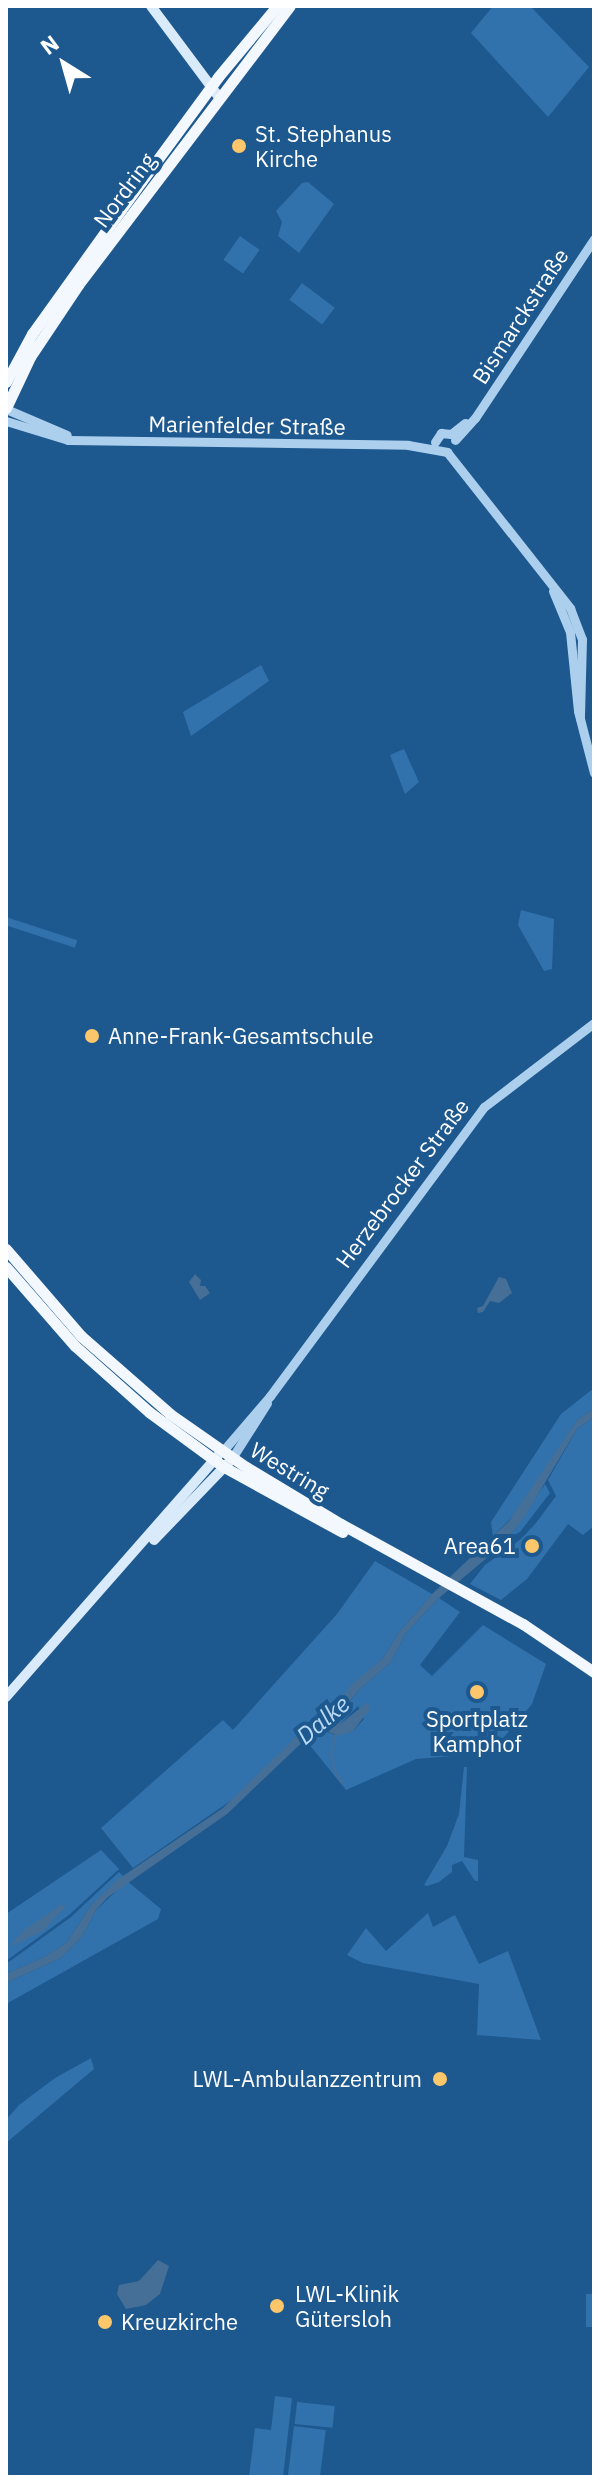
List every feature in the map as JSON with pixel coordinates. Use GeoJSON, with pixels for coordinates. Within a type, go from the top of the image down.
{"type":"FeatureCollection","features":[{"type":"Feature","properties":{"kind":"main road"},"geometry":{"type":"LineString","coordinates":[[151,6],[218,86]]}},
{"type":"Feature","properties":{"kind":"main road","name":"Nordring"},"geometry":{"type":"LineString","coordinates":[[6,382],[32,334],[277,6]]}},
{"type":"Feature","properties":{"kind":"main road","name":"Nordring"},"geometry":{"type":"LineString","coordinates":[[6,408],[30,357],[64,305],[218,86],[290,6]]}},
{"type":"Feature","properties":{"kind":"main road","name":"Westring"},"geometry":{"type":"LineString","coordinates":[[6,1249],[66,1320],[117,1370],[223,1459]]}},
{"type":"Feature","properties":{"kind":"main road","name":"Westring"},"geometry":{"type":"LineString","coordinates":[[6,1267],[56,1326],[109,1378],[223,1459],[447,1585],[520,1629],[594,1680]]}},
{"type":"Feature","properties":{"kind":"main road","name":"Herzebrocker Straße"},"geometry":{"type":"LineString","coordinates":[[6,1697],[223,1459]]}},
{"type":"Feature","properties":{"kind":"main road","name":"Westring"},"geometry":{"type":"LineString","coordinates":[[447,1585],[523,1624],[594,1672]]}},
{"type":"Feature","properties":{"kind":"street","name":"Bismarckstraße"},"geometry":{"type":"LineString","coordinates":[[446,444],[477,414],[594,239]]}},
{"type":"Feature","properties":{"kind":"street","name":"Marienfelder Straße"},"geometry":{"type":"LineString","coordinates":[[6,408],[49,430],[86,440]]}},
{"type":"Feature","properties":{"kind":"street","name":"Marienfelder Straße"},"geometry":{"type":"LineString","coordinates":[[6,421],[50,437],[86,440],[446,444]]}},
{"type":"Feature","properties":{"kind":"street"},"geometry":{"type":"LineString","coordinates":[[446,444],[570,608],[577,639],[580,718],[594,773]]}},
{"type":"Feature","properties":{"kind":"street","name":"Herzebrocker Straße"},"geometry":{"type":"LineString","coordinates":[[223,1459],[262,1415],[270,1396],[484,1107],[594,1023]]}},
{"type":"Feature","properties":{"kind":"shaded area"},"geometry":{"type":"Polygon","coordinates":[[[493,6],[530,6],[589,67],[548,117],[471,33],[493,6]]]}},
{"type":"Feature","properties":{"kind":"shaded area"},"geometry":{"type":"Polygon","coordinates":[[[308,182],[334,204],[299,253],[278,236],[282,222],[276,211],[302,183],[308,182]]]}},
{"type":"Feature","properties":{"kind":"shaded area"},"geometry":{"type":"Polygon","coordinates":[[[240,236],[260,250],[243,274],[223,260],[240,236]]]}},
{"type":"Feature","properties":{"kind":"shaded area"},"geometry":{"type":"Polygon","coordinates":[[[302,283],[335,308],[322,324],[289,300],[302,283]]]}},
{"type":"Feature","properties":{"kind":"shaded area"},"geometry":{"type":"Polygon","coordinates":[[[261,665],[269,681],[191,736],[183,712],[261,665]]]}},
{"type":"Feature","properties":{"kind":"shaded area"},"geometry":{"type":"Polygon","coordinates":[[[404,749],[419,782],[405,794],[390,755],[404,749]]]}},
{"type":"Feature","properties":{"kind":"shaded area"},"geometry":{"type":"Polygon","coordinates":[[[521,910],[554,919],[552,969],[544,971],[518,925],[521,910]]]}},
{"type":"Feature","properties":{"kind":"shaded area"},"geometry":{"type":"Polygon","coordinates":[[[6,917],[77,940],[75,948],[6,925],[6,917]]]}},
{"type":"Feature","properties":{"kind":"shaded area"},"geometry":{"type":"Polygon","coordinates":[[[594,1388],[594,1408],[577,1420],[518,1511],[493,1536],[491,1522],[561,1414],[594,1388]]]}},
{"type":"Feature","properties":{"kind":"shaded area"},"geometry":{"type":"Polygon","coordinates":[[[594,1417],[594,1526],[583,1535],[568,1524],[527,1579],[501,1600],[470,1584],[485,1565],[521,1539],[536,1523],[556,1496],[548,1480],[577,1429],[594,1417]]]}},
{"type":"Feature","properties":{"kind":"shaded area"},"geometry":{"type":"Polygon","coordinates":[[[545,1484],[550,1493],[520,1532],[508,1538],[545,1484]]]}},
{"type":"Feature","properties":{"kind":"shaded area"},"geometry":{"type":"Polygon","coordinates":[[[375,1561],[432,1594],[399,1632],[383,1658],[236,1797],[133,1868],[101,1828],[223,1720],[233,1730],[337,1614],[375,1561]]]}},
{"type":"Feature","properties":{"kind":"shaded area","name":"Sportplatz Kamphof"},"geometry":{"type":"Polygon","coordinates":[[[439,1598],[460,1612],[420,1665],[432,1676],[483,1625],[546,1664],[532,1704],[504,1737],[477,1754],[416,1759],[346,1790],[304,1738],[319,1729],[335,1735],[353,1731],[364,1719],[358,1706],[340,1724],[336,1720],[358,1691],[391,1662],[406,1633],[439,1598]]]}},
{"type":"Feature","properties":{"kind":"shaded area"},"geometry":{"type":"Polygon","coordinates":[[[464,1767],[467,1767],[464,1857],[478,1860],[478,1881],[462,1861],[452,1865],[452,1872],[439,1882],[427,1886],[424,1885],[447,1846],[459,1814],[464,1767]]]}},
{"type":"Feature","properties":{"kind":"shaded area"},"geometry":{"type":"Polygon","coordinates":[[[101,1850],[119,1869],[69,1915],[6,1961],[6,1914],[101,1850]]]}},
{"type":"Feature","properties":{"kind":"shaded area"},"geometry":{"type":"Polygon","coordinates":[[[119,1872],[123,1876],[91,1905],[67,1942],[46,1956],[6,1974],[6,1964],[71,1917],[119,1872]]]}},
{"type":"Feature","properties":{"kind":"shaded area"},"geometry":{"type":"Polygon","coordinates":[[[127,1881],[161,1909],[158,1919],[6,2004],[6,1983],[61,1958],[82,1937],[96,1910],[127,1881]]]}},
{"type":"Feature","properties":{"kind":"shaded area"},"geometry":{"type":"Polygon","coordinates":[[[428,1913],[433,1927],[455,1915],[479,1964],[508,1951],[541,2040],[477,2035],[479,1984],[363,1963],[347,1955],[366,1928],[386,1951],[428,1913]]]}},
{"type":"Feature","properties":{"kind":"shaded area"},"geometry":{"type":"Polygon","coordinates":[[[91,2058],[94,2069],[6,2143],[6,2120],[19,2105],[55,2078],[91,2058]]]}},
{"type":"Feature","properties":{"kind":"shaded area"},"geometry":{"type":"Polygon","coordinates":[[[586,2294],[594,2294],[594,2327],[586,2327],[586,2294]]]}},
{"type":"Feature","properties":{"kind":"shaded area"},"geometry":{"type":"Polygon","coordinates":[[[275,2396],[292,2398],[283,2477],[249,2477],[255,2428],[271,2430],[275,2396]]]}},
{"type":"Feature","properties":{"kind":"shaded area"},"geometry":{"type":"Polygon","coordinates":[[[297,2402],[335,2406],[332,2428],[295,2424],[297,2402]]]}},
{"type":"Feature","properties":{"kind":"shaded area"},"geometry":{"type":"Polygon","coordinates":[[[294,2426],[326,2430],[320,2477],[288,2477],[294,2426]]]}},
{"type":"Feature","properties":{"kind":"water"},"geometry":{"type":"Polygon","coordinates":[[[195,1274],[201,1280],[200,1286],[205,1286],[210,1293],[200,1300],[189,1282],[195,1274]]]}},
{"type":"Feature","properties":{"kind":"water"},"geometry":{"type":"Polygon","coordinates":[[[499,1277],[506,1279],[512,1293],[499,1303],[490,1301],[483,1312],[478,1313],[477,1308],[483,1306],[499,1277]]]}},
{"type":"Feature","properties":{"kind":"water","name":"Dalke"},"geometry":{"type":"Polygon","coordinates":[[[594,1408],[594,1417],[577,1429],[525,1516],[501,1546],[439,1598],[406,1633],[391,1662],[358,1691],[336,1719],[340,1724],[368,1702],[370,1709],[353,1731],[338,1736],[322,1729],[313,1732],[227,1814],[108,1897],[96,1910],[82,1937],[61,1958],[6,1983],[6,1974],[46,1956],[67,1942],[91,1905],[117,1880],[223,1808],[309,1724],[336,1706],[351,1685],[383,1658],[399,1632],[432,1594],[509,1521],[577,1420],[594,1408]]]}},
{"type":"Feature","properties":{"kind":"water"},"geometry":{"type":"Polygon","coordinates":[[[61,1905],[66,1906],[43,1931],[9,1947],[24,1930],[61,1905]]]}},
{"type":"Feature","properties":{"kind":"water"},"geometry":{"type":"Polygon","coordinates":[[[158,2260],[169,2266],[160,2294],[146,2305],[126,2309],[117,2294],[119,2285],[139,2281],[158,2260]]]}},
{"type":"Feature","properties":{"kind":"waterway","name":"Dalke"},"geometry":{"type":"LineString","coordinates":[[335,1736],[331,1754],[336,1774],[342,1783]]}},
{"type":"Feature","properties":{"kind":"place","name":"St. Stephanus Kirche"},"geometry":{"type":"Point","coordinates":[239,146]}},
{"type":"Feature","properties":{"kind":"place","name":"Anne-Frank-Gesamtschule"},"geometry":{"type":"Point","coordinates":[92,1036]}},
{"type":"Feature","properties":{"kind":"place","name":"Area61"},"geometry":{"type":"Point","coordinates":[532,1546]}},
{"type":"Feature","properties":{"kind":"place","name":"Sportplatz Kamphof"},"geometry":{"type":"Point","coordinates":[477,1692]}},
{"type":"Feature","properties":{"kind":"place","name":"LWL-Ambulanzzentrum"},"geometry":{"type":"Point","coordinates":[440,2079]}},
{"type":"Feature","properties":{"kind":"place","name":"LWL-Klinik Gütersloh"},"geometry":{"type":"Point","coordinates":[277,2306]}},
{"type":"Feature","properties":{"kind":"place","name":"Kreuzkirche"},"geometry":{"type":"Point","coordinates":[105,2322]}}]}
